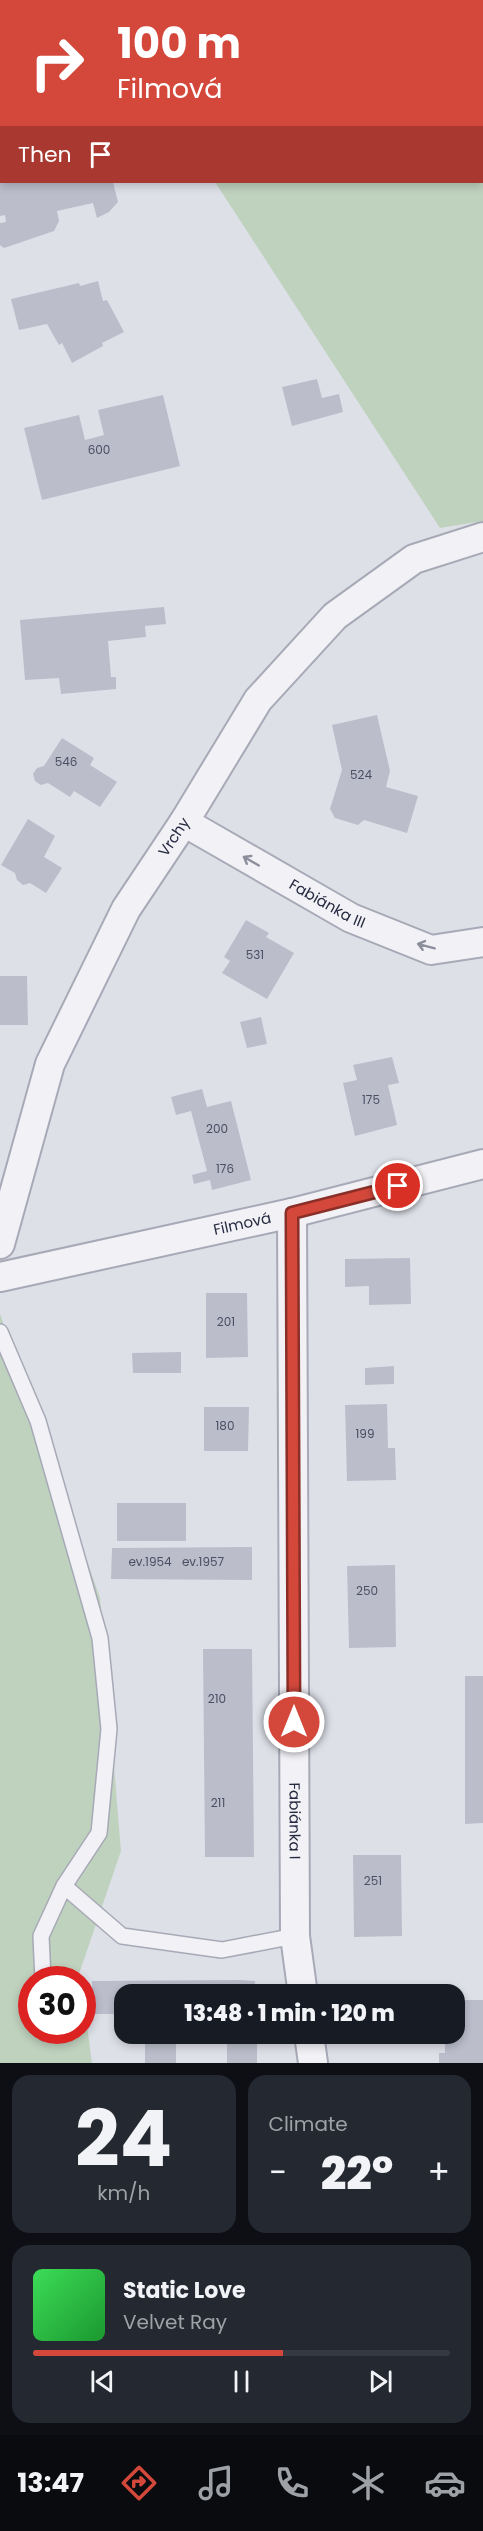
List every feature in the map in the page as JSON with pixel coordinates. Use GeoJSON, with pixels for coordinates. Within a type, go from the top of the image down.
{"type":"FeatureCollection","features":[{"type":"Feature","properties":{"kind":"street","name":"Vrchy"},"geometry":{"type":"LineString","coordinates":[[0,1244],[50,1064],[126,909],[184,822],[258,700],[335,616],[414,559],[483,537]]}},
{"type":"Feature","properties":{"kind":"street","name":"Fabiánka III"},"geometry":{"type":"LineString","coordinates":[[184,822],[351,918],[431,950],[483,942]]}},
{"type":"Feature","properties":{"kind":"street","name":"Filmová"},"geometry":{"type":"LineString","coordinates":[[0,1277],[292,1213],[483,1164]]}},
{"type":"Feature","properties":{"kind":"street","name":"Fabiánka I"},"geometry":{"type":"LineString","coordinates":[[292,1213],[295,1936],[302,1984]]}},
{"type":"Feature","properties":{"kind":"street"},"geometry":{"type":"LineString","coordinates":[[310,2044],[313,2063]]}},
{"type":"Feature","properties":{"kind":"lane"},"geometry":{"type":"LineString","coordinates":[[0,1332],[38,1421],[100,1638],[109,1729],[99,1833],[64,1886],[41,1936],[42,1966]]}},
{"type":"Feature","properties":{"kind":"lane"},"geometry":{"type":"LineString","coordinates":[[64,1886],[122,1936],[222,1950],[295,1936]]}},
{"type":"Feature","properties":{"kind":"green space"},"geometry":{"type":"Polygon","coordinates":[[[216,183],[483,183],[483,521],[440,528],[216,183]]]}},
{"type":"Feature","properties":{"kind":"green space"},"geometry":{"type":"Polygon","coordinates":[[[0,1314],[100,1598],[121,1851],[82,1966],[18,1966],[18,2044],[89,2044],[92,2063],[0,2063],[0,1314]]]}},
{"type":"Feature","properties":{"kind":"building"},"geometry":{"type":"Polygon","coordinates":[[[0,183],[113,183],[118,202],[109,212],[97,218],[93,203],[57,211],[59,221],[54,231],[4,248],[0,245],[0,223],[6,222],[5,215],[0,216],[0,183]]]}},
{"type":"Feature","properties":{"kind":"building"},"geometry":{"type":"Polygon","coordinates":[[[98,281],[103,301],[107,300],[124,332],[102,343],[103,346],[72,363],[62,343],[59,345],[47,324],[19,330],[11,299],[79,283],[80,286],[98,281]]]}},
{"type":"Feature","properties":{"kind":"building"},"geometry":{"type":"Polygon","coordinates":[[[317,379],[322,398],[339,394],[343,412],[292,426],[282,387],[317,379]]]}},
{"type":"Feature","properties":{"kind":"building"},"geometry":{"type":"Polygon","coordinates":[[[163,395],[180,466],[42,500],[24,428],[79,415],[85,440],[104,435],[98,410],[163,395]]]}},
{"type":"Feature","properties":{"kind":"building"},"geometry":{"type":"Polygon","coordinates":[[[164,607],[166,624],[145,626],[146,637],[108,641],[111,677],[116,677],[116,689],[61,694],[59,678],[25,680],[20,620],[164,607]]]}},
{"type":"Feature","properties":{"kind":"building"},"geometry":{"type":"Polygon","coordinates":[[[377,715],[390,771],[386,787],[418,796],[407,833],[364,820],[358,825],[335,818],[330,809],[342,770],[332,725],[377,715]]]}},
{"type":"Feature","properties":{"kind":"building"},"geometry":{"type":"Polygon","coordinates":[[[62,738],[94,758],[90,765],[117,782],[100,807],[74,791],[70,797],[48,783],[41,785],[35,781],[33,774],[37,768],[44,766],[62,738]]]}},
{"type":"Feature","properties":{"kind":"building"},"geometry":{"type":"Polygon","coordinates":[[[28,819],[55,836],[44,857],[62,868],[46,893],[30,883],[23,885],[17,880],[15,873],[1,865],[28,819]]]}},
{"type":"Feature","properties":{"kind":"building"},"geometry":{"type":"Polygon","coordinates":[[[246,920],[269,933],[266,937],[294,953],[267,999],[222,973],[230,961],[224,957],[246,920]]]}},
{"type":"Feature","properties":{"kind":"building"},"geometry":{"type":"Polygon","coordinates":[[[0,976],[27,976],[28,1025],[0,1025],[0,976]]]}},
{"type":"Feature","properties":{"kind":"building"},"geometry":{"type":"Polygon","coordinates":[[[261,1017],[267,1044],[247,1048],[240,1022],[261,1017]]]}},
{"type":"Feature","properties":{"kind":"building"},"geometry":{"type":"Polygon","coordinates":[[[392,1057],[399,1083],[388,1085],[397,1125],[355,1136],[343,1083],[357,1080],[353,1065],[392,1057]]]}},
{"type":"Feature","properties":{"kind":"building"},"geometry":{"type":"Polygon","coordinates":[[[202,1089],[207,1107],[231,1101],[251,1180],[212,1190],[210,1180],[194,1184],[192,1175],[207,1171],[191,1111],[176,1115],[171,1097],[202,1089]]]}},
{"type":"Feature","properties":{"kind":"building"},"geometry":{"type":"Polygon","coordinates":[[[410,1258],[411,1304],[369,1305],[369,1286],[345,1287],[345,1259],[410,1258]]]}},
{"type":"Feature","properties":{"kind":"building"},"geometry":{"type":"Polygon","coordinates":[[[206,1293],[247,1293],[248,1357],[206,1358],[206,1293]]]}},
{"type":"Feature","properties":{"kind":"building"},"geometry":{"type":"Polygon","coordinates":[[[181,1352],[181,1373],[133,1373],[132,1353],[181,1352]]]}},
{"type":"Feature","properties":{"kind":"building"},"geometry":{"type":"Polygon","coordinates":[[[394,1366],[394,1384],[365,1385],[365,1368],[394,1366]]]}},
{"type":"Feature","properties":{"kind":"building"},"geometry":{"type":"Polygon","coordinates":[[[387,1404],[388,1448],[395,1448],[396,1480],[347,1481],[345,1405],[387,1404]]]}},
{"type":"Feature","properties":{"kind":"building"},"geometry":{"type":"Polygon","coordinates":[[[204,1407],[249,1407],[248,1451],[204,1451],[204,1407]]]}},
{"type":"Feature","properties":{"kind":"building"},"geometry":{"type":"Polygon","coordinates":[[[117,1503],[186,1503],[186,1541],[117,1541],[117,1503]]]}},
{"type":"Feature","properties":{"kind":"building"},"geometry":{"type":"Polygon","coordinates":[[[252,1547],[252,1580],[111,1579],[112,1548],[252,1547]]]}},
{"type":"Feature","properties":{"kind":"building"},"geometry":{"type":"Polygon","coordinates":[[[395,1565],[396,1647],[349,1648],[347,1566],[395,1565]]]}},
{"type":"Feature","properties":{"kind":"building"},"geometry":{"type":"Polygon","coordinates":[[[203,1649],[252,1649],[254,1857],[205,1857],[203,1649]]]}},
{"type":"Feature","properties":{"kind":"building"},"geometry":{"type":"Polygon","coordinates":[[[465,1676],[483,1676],[483,1823],[465,1824],[465,1676]]]}},
{"type":"Feature","properties":{"kind":"building"},"geometry":{"type":"Polygon","coordinates":[[[353,1855],[401,1855],[402,1936],[354,1937],[353,1855]]]}},
{"type":"Feature","properties":{"kind":"building"},"geometry":{"type":"Polygon","coordinates":[[[241,1980],[255,1981],[255,1984],[114,1984],[114,2014],[96,2014],[96,1981],[241,1980]]]}},
{"type":"Feature","properties":{"kind":"building"},"geometry":{"type":"Polygon","coordinates":[[[465,2000],[483,2000],[483,2063],[439,2063],[439,2053],[445,2053],[445,2044],[465,2044],[465,2000]]]}},
{"type":"Feature","properties":{"kind":"building"},"geometry":{"type":"Polygon","coordinates":[[[145,2044],[176,2044],[176,2063],[145,2063],[145,2044]]]}},
{"type":"Feature","properties":{"kind":"building"},"geometry":{"type":"Polygon","coordinates":[[[227,2044],[257,2044],[257,2063],[227,2063],[227,2044]]]}},
{"type":"Feature","properties":{"kind":"route"},"geometry":{"type":"LineString","coordinates":[[294,1722],[292,1213],[398,1186]]}}]}
